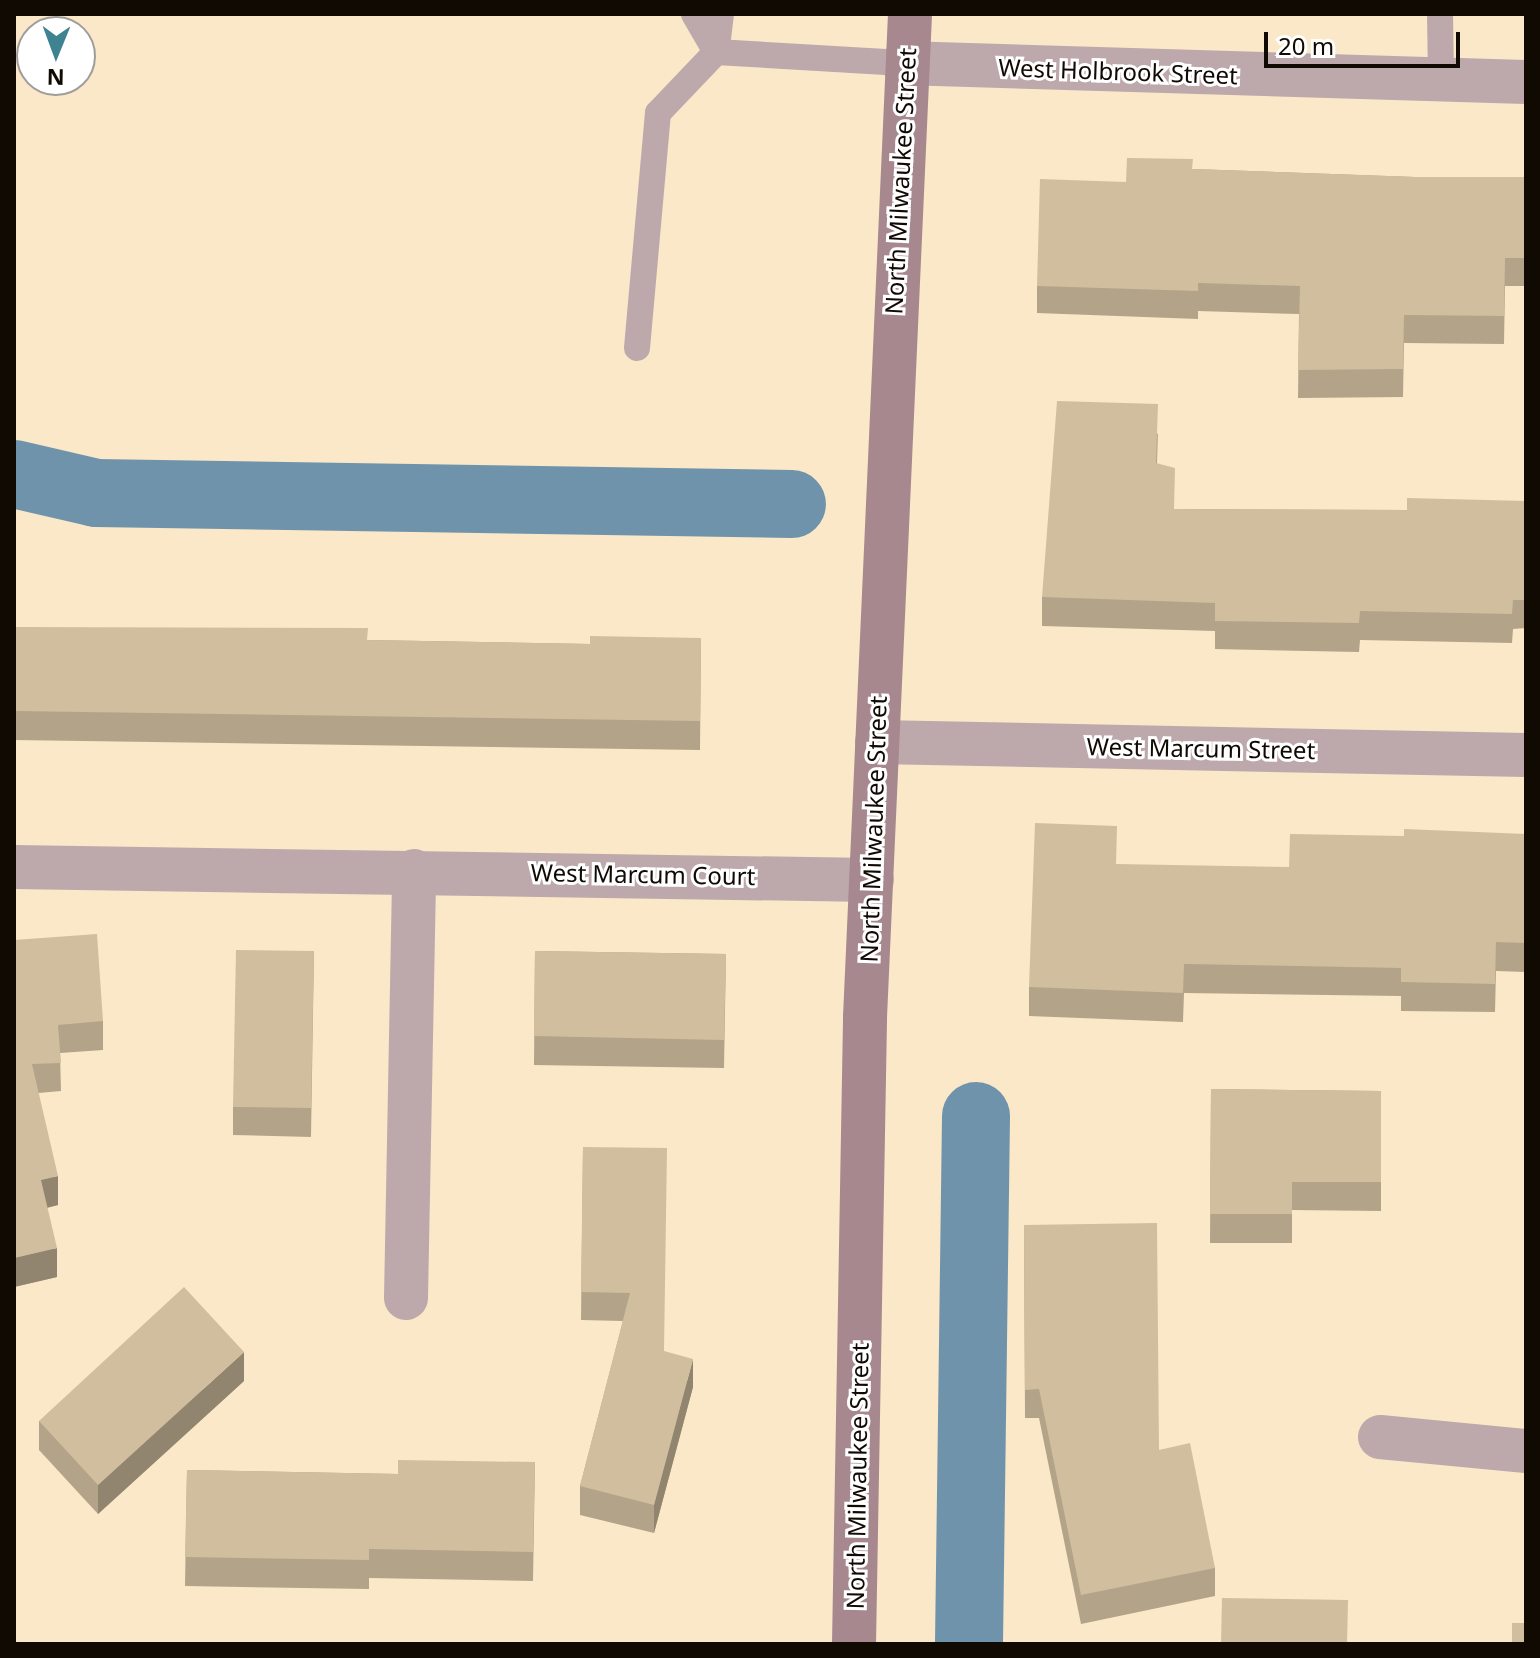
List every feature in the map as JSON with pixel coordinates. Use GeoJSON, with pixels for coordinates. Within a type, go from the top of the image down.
{"type":"FeatureCollection","features":[{"type":"Feature","properties":{"kind":"main road","name":"North Milwaukee Street"},"geometry":{"type":"LineString","coordinates":[[854,1644],[872,880],[903,63],[910,14]]}},
{"type":"Feature","properties":{"kind":"street","name":"West Holbrook Street"},"geometry":{"type":"LineString","coordinates":[[903,63],[1526,82]]}},
{"type":"Feature","properties":{"kind":"street","name":"West Marcum Street"},"geometry":{"type":"LineString","coordinates":[[877,742],[1526,755]]}},
{"type":"Feature","properties":{"kind":"street","name":"West Marcum Court"},"geometry":{"type":"LineString","coordinates":[[14,867],[872,880]]}},
{"type":"Feature","properties":{"kind":"street"},"geometry":{"type":"LineString","coordinates":[[406,1298],[414,871]]}},
{"type":"Feature","properties":{"kind":"street"},"geometry":{"type":"LineString","coordinates":[[1380,1437],[1526,1451]]}},
{"type":"Feature","properties":{"kind":"lane"},"geometry":{"type":"LineString","coordinates":[[694,14],[716,52]]}},
{"type":"Feature","properties":{"kind":"lane"},"geometry":{"type":"LineString","coordinates":[[637,348],[658,113],[716,52],[721,14]]}},
{"type":"Feature","properties":{"kind":"lane"},"geometry":{"type":"LineString","coordinates":[[1440,14],[1441,80]]}},
{"type":"Feature","properties":{"kind":"lane"},"geometry":{"type":"LineString","coordinates":[[716,52],[903,63]]}},
{"type":"Feature","properties":{"kind":"building"},"geometry":{"type":"Polygon","coordinates":[[[1127,158],[1193,159],[1192,169],[1415,177],[1526,177],[1526,258],[1505,258],[1504,316],[1404,315],[1403,369],[1298,370],[1300,286],[1198,283],[1198,291],[1037,286],[1040,179],[1126,182],[1127,158]]]}},
{"type":"Feature","properties":{"kind":"building"},"geometry":{"type":"Polygon","coordinates":[[[1057,401],[1158,404],[1156,463],[1175,468],[1174,509],[1407,510],[1407,498],[1526,501],[1526,600],[1513,600],[1512,614],[1360,611],[1359,623],[1215,621],[1215,603],[1042,597],[1057,401]]]}},
{"type":"Feature","properties":{"kind":"building"},"geometry":{"type":"Polygon","coordinates":[[[14,627],[368,628],[367,640],[590,644],[590,636],[701,638],[700,721],[14,711],[14,627]]]}},
{"type":"Feature","properties":{"kind":"building"},"geometry":{"type":"Polygon","coordinates":[[[1035,823],[1117,826],[1116,864],[1289,867],[1290,834],[1404,836],[1404,829],[1526,834],[1526,943],[1496,942],[1495,984],[1401,982],[1401,968],[1184,964],[1183,993],[1029,987],[1035,823]]]}},
{"type":"Feature","properties":{"kind":"building"},"geometry":{"type":"Polygon","coordinates":[[[97,934],[103,1021],[58,1025],[61,1063],[32,1064],[58,1176],[41,1180],[57,1248],[14,1258],[14,940],[97,934]]]}},
{"type":"Feature","properties":{"kind":"building"},"geometry":{"type":"Polygon","coordinates":[[[236,950],[314,951],[311,1108],[233,1107],[236,950]]]}},
{"type":"Feature","properties":{"kind":"building"},"geometry":{"type":"Polygon","coordinates":[[[535,951],[726,954],[724,1040],[534,1036],[535,951]]]}},
{"type":"Feature","properties":{"kind":"building"},"geometry":{"type":"Polygon","coordinates":[[[1211,1089],[1381,1091],[1381,1182],[1292,1182],[1292,1214],[1210,1214],[1211,1089]]]}},
{"type":"Feature","properties":{"kind":"building"},"geometry":{"type":"Polygon","coordinates":[[[583,1147],[667,1148],[664,1351],[693,1359],[654,1505],[580,1486],[630,1293],[581,1292],[583,1147]]]}},
{"type":"Feature","properties":{"kind":"building"},"geometry":{"type":"Polygon","coordinates":[[[1157,1223],[1159,1450],[1190,1443],[1215,1568],[1081,1595],[1039,1389],[1025,1390],[1024,1225],[1157,1223]]]}},
{"type":"Feature","properties":{"kind":"building"},"geometry":{"type":"Polygon","coordinates":[[[184,1287],[244,1352],[98,1485],[39,1421],[184,1287]]]}},
{"type":"Feature","properties":{"kind":"building"},"geometry":{"type":"Polygon","coordinates":[[[398,1460],[535,1462],[533,1552],[369,1549],[369,1560],[185,1557],[187,1470],[398,1474],[398,1460]]]}},
{"type":"Feature","properties":{"kind":"building"},"geometry":{"type":"Polygon","coordinates":[[[1222,1598],[1348,1600],[1347,1644],[1221,1644],[1222,1598]]]}},
{"type":"Feature","properties":{"kind":"building"},"geometry":{"type":"Polygon","coordinates":[[[1512,1623],[1526,1623],[1526,1644],[1512,1644],[1512,1623]]]}},
{"type":"Feature","properties":{"kind":"waterway"},"geometry":{"type":"LineString","coordinates":[[14,474],[96,493],[792,504]]}},
{"type":"Feature","properties":{"kind":"waterway"},"geometry":{"type":"LineString","coordinates":[[969,1644],[976,1116]]}}]}
